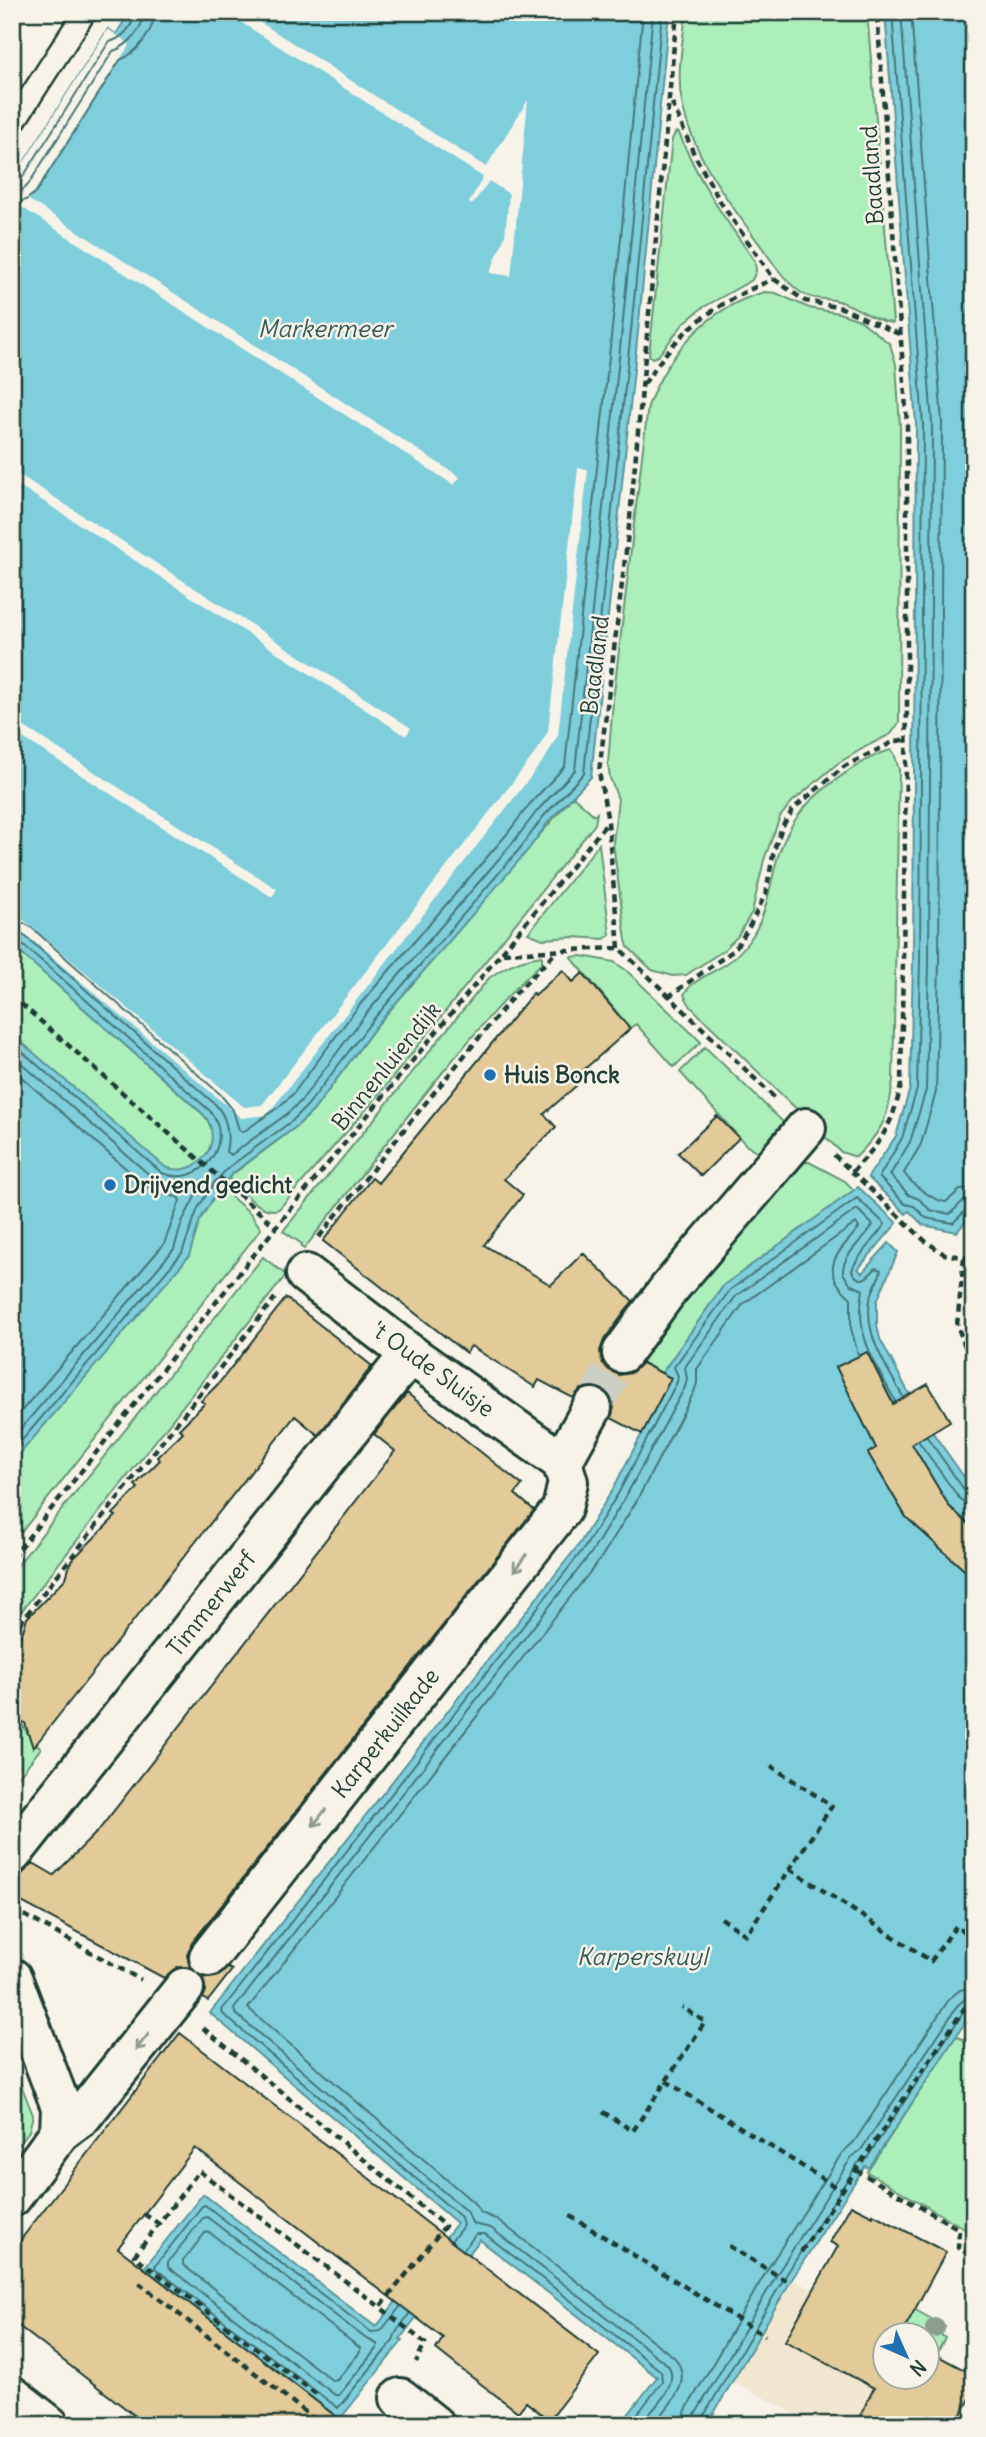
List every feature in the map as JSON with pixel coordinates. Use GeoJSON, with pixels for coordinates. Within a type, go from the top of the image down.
{"type":"FeatureCollection","features":[{"type":"Feature","properties":{"kind":"street"},"geometry":{"type":"LineString","coordinates":[[622,1353],[668,1290],[806,1128]]}},
{"type":"Feature","properties":{"kind":"street","name":"'t Oude Sluisje"},"geometry":{"type":"LineString","coordinates":[[306,1274],[410,1354],[562,1462]]}},
{"type":"Feature","properties":{"kind":"street","name":"Timmerwerf"},"geometry":{"type":"LineString","coordinates":[[12,1854],[410,1354]]}},
{"type":"Feature","properties":{"kind":"street"},"geometry":{"type":"LineString","coordinates":[[562,1462],[592,1408]]}},
{"type":"Feature","properties":{"kind":"street","name":"Karperkuilkade"},"geometry":{"type":"LineString","coordinates":[[209,1957],[562,1509],[568,1482],[562,1462]]}},
{"type":"Feature","properties":{"kind":"street"},"geometry":{"type":"LineString","coordinates":[[12,1978],[61,2107],[60,2132]]}},
{"type":"Feature","properties":{"kind":"street"},"geometry":{"type":"LineString","coordinates":[[12,2197],[60,2132],[82,2116],[180,1994]]}},
{"type":"Feature","properties":{"kind":"street"},"geometry":{"type":"LineString","coordinates":[[12,2396],[49,2425]]}},
{"type":"Feature","properties":{"kind":"street"},"geometry":{"type":"LineString","coordinates":[[400,2398],[434,2425]]}},
{"type":"Feature","properties":{"kind":"lane"},"geometry":{"type":"LineString","coordinates":[[12,125],[85,12]]}},
{"type":"Feature","properties":{"kind":"path","name":"Baadland"},"geometry":{"type":"LineString","coordinates":[[619,948],[608,822],[599,772],[630,518],[671,101],[677,12]]}},
{"type":"Feature","properties":{"kind":"path","name":"Baadland"},"geometry":{"type":"LineString","coordinates":[[852,1172],[876,1148],[887,1132],[901,1085],[907,423],[877,12]]}},
{"type":"Feature","properties":{"kind":"path","name":"Baadland"},"geometry":{"type":"LineString","coordinates":[[671,101],[694,154],[721,203],[774,279],[805,301],[842,308],[901,335]]}},
{"type":"Feature","properties":{"kind":"path"},"geometry":{"type":"LineString","coordinates":[[642,386],[673,345],[705,315],[750,289],[774,279]]}},
{"type":"Feature","properties":{"kind":"path"},"geometry":{"type":"LineString","coordinates":[[668,996],[734,950],[766,893],[774,850],[782,827],[794,808],[845,766],[893,742],[906,739]]}},
{"type":"Feature","properties":{"kind":"path","name":"Binnenluiendijk"},"geometry":{"type":"LineString","coordinates":[[12,1558],[276,1227],[608,822]]}},
{"type":"Feature","properties":{"kind":"path"},"geometry":{"type":"LineString","coordinates":[[502,953],[619,948],[924,1240],[944,1254],[974,1259]]}},
{"type":"Feature","properties":{"kind":"path"},"geometry":{"type":"LineString","coordinates":[[12,996],[276,1227]]}},
{"type":"Feature","properties":{"kind":"path"},"geometry":{"type":"LineString","coordinates":[[264,1242],[272,1248]]}},
{"type":"Feature","properties":{"kind":"path"},"geometry":{"type":"LineString","coordinates":[[964,1258],[957,1325],[974,1370]]}},
{"type":"Feature","properties":{"kind":"path"},"geometry":{"type":"LineString","coordinates":[[721,1918],[746,1935],[832,1807],[771,1766]]}},
{"type":"Feature","properties":{"kind":"path"},"geometry":{"type":"LineString","coordinates":[[790,1869],[931,1961],[956,1926],[974,1938]]}},
{"type":"Feature","properties":{"kind":"path"},"geometry":{"type":"LineString","coordinates":[[12,1912],[26,1916],[180,1994],[192,2018],[445,2225],[380,2307]]}},
{"type":"Feature","properties":{"kind":"path"},"geometry":{"type":"LineString","coordinates":[[801,2252],[974,1994]]}},
{"type":"Feature","properties":{"kind":"path"},"geometry":{"type":"LineString","coordinates":[[603,2112],[633,2131],[705,2022],[682,2007]]}},
{"type":"Feature","properties":{"kind":"path"},"geometry":{"type":"LineString","coordinates":[[666,2081],[842,2191]]}},
{"type":"Feature","properties":{"kind":"path"},"geometry":{"type":"LineString","coordinates":[[856,2170],[959,2229],[958,2248],[974,2257]]}},
{"type":"Feature","properties":{"kind":"path"},"geometry":{"type":"LineString","coordinates":[[316,2394],[134,2256],[199,2171],[407,2329]]}},
{"type":"Feature","properties":{"kind":"path"},"geometry":{"type":"LineString","coordinates":[[144,2214],[159,2224]]}},
{"type":"Feature","properties":{"kind":"path"},"geometry":{"type":"LineString","coordinates":[[570,2216],[765,2336]]}},
{"type":"Feature","properties":{"kind":"path"},"geometry":{"type":"LineString","coordinates":[[729,2246],[790,2283]]}},
{"type":"Feature","properties":{"kind":"path"},"geometry":{"type":"LineString","coordinates":[[139,2283],[322,2425]]}},
{"type":"Feature","properties":{"kind":"shaded area"},"geometry":{"type":"Polygon","coordinates":[[[792,2279],[874,2322],[870,2322],[870,2392],[885,2392],[886,2425],[815,2425],[733,2381],[792,2279]]]}},
{"type":"Feature","properties":{"kind":"green space"},"geometry":{"type":"Polygon","coordinates":[[[686,12],[867,12],[893,323],[885,322],[842,302],[803,294],[775,266],[725,196],[694,142],[682,103],[680,69],[686,12]]]}},
{"type":"Feature","properties":{"kind":"green space"},"geometry":{"type":"Polygon","coordinates":[[[676,132],[679,133],[713,199],[755,261],[756,271],[752,280],[702,308],[684,323],[658,356],[652,358],[649,355],[672,139],[676,132]]]}},
{"type":"Feature","properties":{"kind":"green space"},"geometry":{"type":"Polygon","coordinates":[[[765,292],[776,293],[809,308],[860,320],[890,344],[896,364],[900,426],[899,723],[891,734],[837,764],[792,802],[780,817],[764,860],[752,912],[738,936],[724,950],[686,975],[673,976],[652,970],[628,947],[613,843],[618,799],[608,764],[648,406],[667,368],[693,335],[725,309],[765,292]]]}},
{"type":"Feature","properties":{"kind":"green space"},"geometry":{"type":"Polygon","coordinates":[[[891,750],[899,770],[893,1080],[887,1114],[879,1131],[856,1157],[841,1152],[691,1007],[684,995],[697,981],[732,959],[755,931],[764,911],[780,850],[800,813],[841,776],[867,760],[891,750]]]}},
{"type":"Feature","properties":{"kind":"green space"},"geometry":{"type":"Polygon","coordinates":[[[573,796],[594,815],[597,813],[595,824],[377,1097],[279,1209],[272,1210],[258,1205],[229,1178],[220,1187],[251,1214],[261,1229],[12,1544],[12,945],[205,1116],[212,1135],[207,1154],[229,1177],[313,1111],[377,1025],[573,796]]]}},
{"type":"Feature","properties":{"kind":"green space"},"geometry":{"type":"Polygon","coordinates":[[[599,844],[610,935],[604,939],[543,939],[528,933],[599,844]]]}},
{"type":"Feature","properties":{"kind":"green space"},"geometry":{"type":"Polygon","coordinates":[[[542,956],[542,963],[481,1027],[304,1249],[301,1247],[302,1244],[283,1231],[489,978],[514,963],[542,956]]]}},
{"type":"Feature","properties":{"kind":"green space"},"geometry":{"type":"Polygon","coordinates":[[[582,956],[614,962],[626,970],[701,1042],[674,1067],[636,1024],[630,1028],[571,957],[582,956]]]}},
{"type":"Feature","properties":{"kind":"green space"},"geometry":{"type":"Polygon","coordinates":[[[705,1047],[782,1121],[787,1130],[762,1154],[747,1146],[680,1072],[705,1047]]]}},
{"type":"Feature","properties":{"kind":"green space"},"geometry":{"type":"Polygon","coordinates":[[[809,1162],[845,1181],[855,1191],[724,1285],[662,1373],[637,1360],[653,1328],[797,1163],[809,1162]]]}},
{"type":"Feature","properties":{"kind":"green space"},"geometry":{"type":"Polygon","coordinates":[[[263,1257],[286,1275],[12,1623],[12,1572],[263,1257]]]}},
{"type":"Feature","properties":{"kind":"green space"},"geometry":{"type":"Polygon","coordinates":[[[12,1717],[20,1722],[41,1748],[12,1785],[12,1717]]]}},
{"type":"Feature","properties":{"kind":"green space"},"geometry":{"type":"Polygon","coordinates":[[[956,2036],[974,2045],[974,2210],[964,2228],[867,2172],[956,2036]]]}},
{"type":"Feature","properties":{"kind":"green space"},"geometry":{"type":"Polygon","coordinates":[[[12,2062],[33,2115],[29,2131],[12,2153],[12,2062]]]}},
{"type":"Feature","properties":{"kind":"green space"},"geometry":{"type":"Polygon","coordinates":[[[914,2309],[936,2322],[908,2322],[914,2309]]]}},
{"type":"Feature","properties":{"kind":"green space"},"geometry":{"type":"Polygon","coordinates":[[[940,2324],[945,2327],[941,2335],[945,2338],[940,2348],[940,2324]]]}},
{"type":"Feature","properties":{"kind":"water","name":"Markermeer"},"geometry":{"type":"Polygon","coordinates":[[[130,12],[669,12],[591,777],[549,821],[528,850],[377,1025],[313,1111],[233,1173],[220,1187],[200,1220],[189,1256],[12,1463],[12,1034],[165,1167],[177,1170],[198,1163],[205,1156],[212,1136],[210,1125],[203,1114],[12,945],[12,181],[108,29],[116,34],[130,12]]]}},
{"type":"Feature","properties":{"kind":"water"},"geometry":{"type":"Polygon","coordinates":[[[885,12],[974,12],[974,1211],[957,1232],[923,1225],[909,1211],[906,1214],[868,1177],[896,1136],[910,1088],[913,962],[916,424],[885,12]]]}},
{"type":"Feature","properties":{"kind":"water","name":"Karperskuyl"},"geometry":{"type":"Polygon","coordinates":[[[858,1187],[897,1223],[858,1269],[862,1273],[889,1243],[898,1252],[877,1301],[880,1339],[921,1416],[974,1491],[974,2009],[869,2168],[865,2166],[792,2279],[707,2425],[620,2425],[657,2377],[480,2240],[420,2316],[418,2315],[400,2339],[403,2340],[340,2419],[144,2268],[203,2194],[376,2327],[457,2223],[210,2013],[580,1543],[613,1489],[671,1378],[662,1373],[724,1285],[858,1187]]]}},
{"type":"Feature","properties":{"kind":"pier"},"geometry":{"type":"Polygon","coordinates":[[[225,12],[244,12],[486,167],[528,100],[511,276],[490,273],[505,236],[509,194],[489,181],[472,205],[469,203],[483,177],[225,12]]]}},
{"type":"Feature","properties":{"kind":"pier"},"geometry":{"type":"Polygon","coordinates":[[[108,29],[130,44],[29,200],[460,477],[454,485],[12,201],[12,181],[108,29]]]}},
{"type":"Feature","properties":{"kind":"pier"},"geometry":{"type":"Polygon","coordinates":[[[578,468],[588,469],[558,735],[546,757],[267,1115],[241,1118],[12,923],[12,910],[244,1107],[262,1105],[536,752],[548,731],[578,468]]]}},
{"type":"Feature","properties":{"kind":"pier"},"geometry":{"type":"Polygon","coordinates":[[[12,470],[411,728],[406,736],[12,481],[12,470]]]}},
{"type":"Feature","properties":{"kind":"pier"},"geometry":{"type":"Polygon","coordinates":[[[12,719],[277,889],[272,897],[12,731],[12,719]]]}},
{"type":"Feature","properties":{"kind":"building"},"geometry":{"type":"Polygon","coordinates":[[[563,970],[573,982],[583,973],[630,1029],[571,1081],[576,1086],[544,1114],[556,1127],[504,1179],[523,1195],[484,1245],[551,1285],[583,1253],[633,1301],[604,1340],[600,1351],[602,1362],[609,1370],[619,1375],[631,1373],[642,1363],[671,1378],[642,1434],[611,1418],[614,1407],[611,1397],[602,1389],[591,1386],[581,1389],[573,1398],[539,1380],[535,1387],[471,1346],[466,1353],[323,1241],[372,1178],[378,1183],[533,993],[535,995],[563,970]]]}},
{"type":"Feature","properties":{"kind":"building"},"geometry":{"type":"Polygon","coordinates":[[[717,1116],[739,1138],[701,1176],[678,1153],[717,1116]]]}},
{"type":"Feature","properties":{"kind":"building"},"geometry":{"type":"Polygon","coordinates":[[[286,1298],[372,1366],[318,1435],[295,1416],[33,1748],[25,1723],[12,1717],[12,1646],[22,1634],[27,1618],[66,1578],[71,1561],[116,1516],[113,1514],[138,1488],[135,1485],[160,1460],[157,1457],[183,1432],[179,1429],[205,1403],[201,1401],[219,1383],[286,1298]]]}},
{"type":"Feature","properties":{"kind":"building"},"geometry":{"type":"Polygon","coordinates":[[[867,1352],[893,1404],[928,1384],[950,1421],[912,1444],[949,1506],[974,1529],[974,1579],[906,1517],[868,1453],[876,1448],[836,1367],[867,1352]]]}},
{"type":"Feature","properties":{"kind":"building"},"geometry":{"type":"Polygon","coordinates":[[[407,1393],[522,1485],[515,1494],[534,1510],[192,1943],[187,1955],[190,1968],[177,1967],[164,1978],[12,1897],[12,1884],[33,1863],[54,1875],[98,1831],[395,1451],[374,1434],[407,1393]]]}},
{"type":"Feature","properties":{"kind":"building"},"geometry":{"type":"Polygon","coordinates":[[[228,1968],[232,1970],[208,2001],[203,1998],[206,1991],[202,1977],[216,1977],[228,1968]]]}},
{"type":"Feature","properties":{"kind":"building"},"geometry":{"type":"Polygon","coordinates":[[[180,2033],[599,2355],[549,2420],[526,2402],[518,2412],[465,2372],[436,2349],[443,2338],[195,2148],[118,2248],[347,2425],[147,2425],[12,2321],[12,2251],[180,2033]]]}},
{"type":"Feature","properties":{"kind":"building"},"geometry":{"type":"Polygon","coordinates":[[[851,2205],[946,2252],[908,2322],[870,2322],[870,2386],[785,2341],[838,2246],[830,2242],[851,2205]]]}},
{"type":"Feature","properties":{"kind":"building"},"geometry":{"type":"Polygon","coordinates":[[[940,2357],[974,2375],[974,2392],[955,2425],[876,2425],[860,2416],[872,2392],[940,2392],[940,2357]]]}},
{"type":"Feature","properties":{"kind":"tunnel"},"geometry":{"type":"LineString","coordinates":[[592,1408],[622,1353]]}},
{"type":"Feature","properties":{"kind":"place","name":"Huis Bonck"},"geometry":{"type":"Point","coordinates":[490,1075]}},
{"type":"Feature","properties":{"kind":"place","name":"Drijvend gedicht"},"geometry":{"type":"Point","coordinates":[110,1185]}}]}
